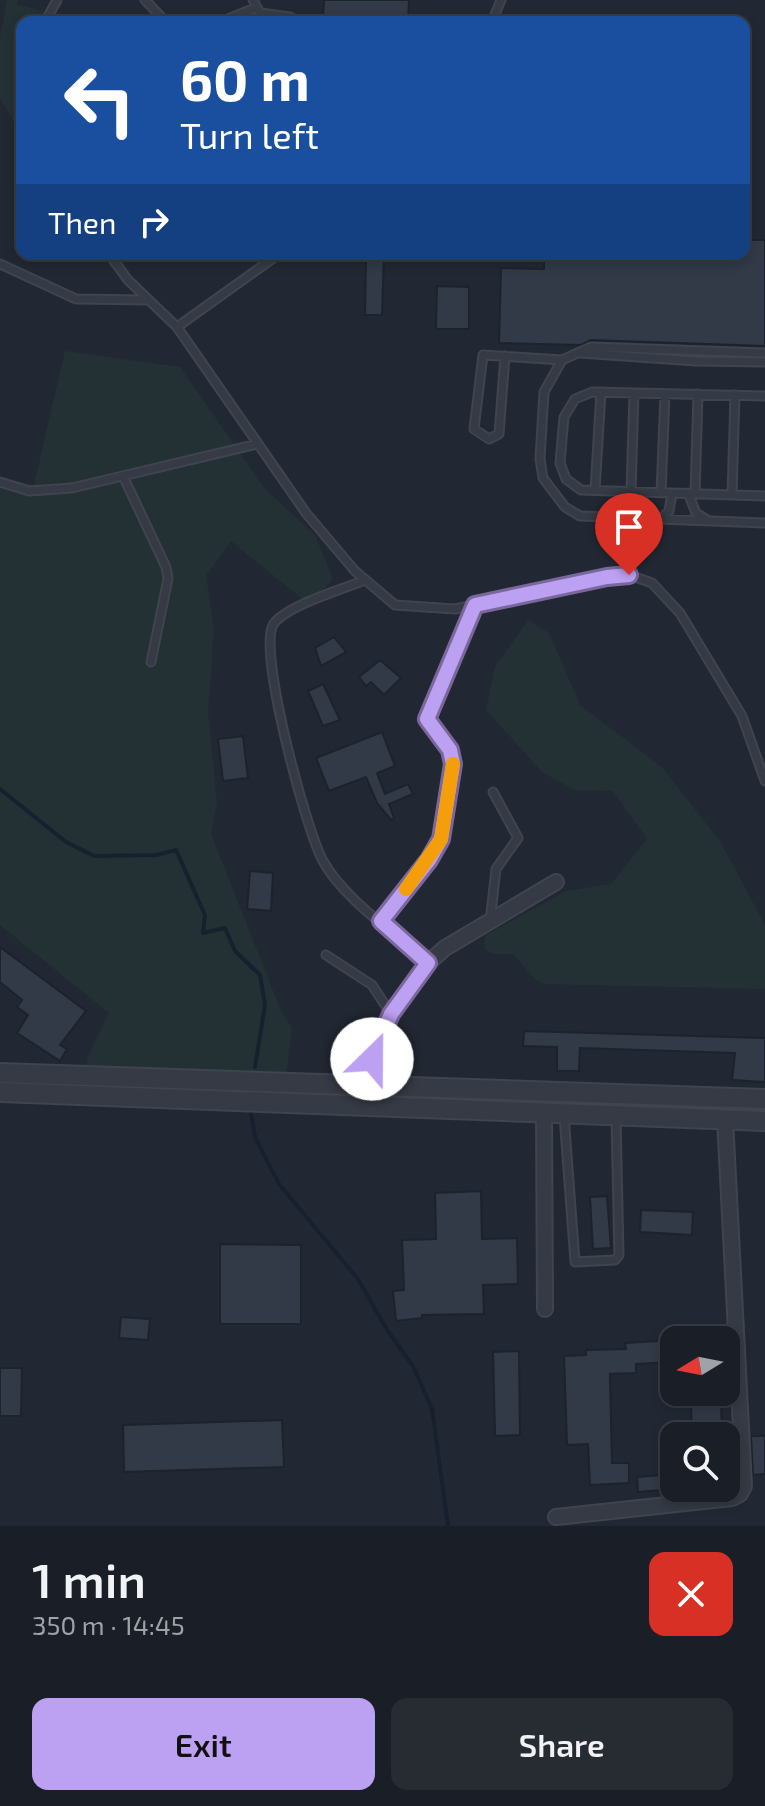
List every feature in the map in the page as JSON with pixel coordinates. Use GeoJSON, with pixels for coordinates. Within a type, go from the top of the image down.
{"type":"FeatureCollection","features":[{"type":"Feature","properties":{"kind":"street"},"geometry":{"type":"LineString","coordinates":[[366,1105],[372,1059],[391,1014],[428,963],[445,948],[556,882]]}},
{"type":"Feature","properties":{"kind":"street"},"geometry":{"type":"LineString","coordinates":[[0,1073],[367,1083],[765,1099]]}},
{"type":"Feature","properties":{"kind":"street"},"geometry":{"type":"LineString","coordinates":[[0,1092],[765,1121]]}},
{"type":"Feature","properties":{"kind":"street"},"geometry":{"type":"LineString","coordinates":[[544,1112],[545,1309]]}},
{"type":"Feature","properties":{"kind":"street"},"geometry":{"type":"LineString","coordinates":[[556,1517],[732,1498],[740,1494],[744,1486],[725,1119]]}},
{"type":"Feature","properties":{"kind":"lane"},"geometry":{"type":"LineString","coordinates":[[145,0],[160,16]]}},
{"type":"Feature","properties":{"kind":"lane"},"geometry":{"type":"LineString","coordinates":[[231,16],[254,4],[266,15],[278,16]]}},
{"type":"Feature","properties":{"kind":"lane"},"geometry":{"type":"LineString","coordinates":[[113,260],[128,280],[177,327],[241,415],[257,444],[306,513],[365,580],[395,605],[455,609],[629,575],[652,583],[680,613],[720,674],[742,716],[765,781]]}},
{"type":"Feature","properties":{"kind":"lane"},"geometry":{"type":"LineString","coordinates":[[177,327],[271,260]]}},
{"type":"Feature","properties":{"kind":"lane"},"geometry":{"type":"LineString","coordinates":[[0,264],[76,299],[149,300]]}},
{"type":"Feature","properties":{"kind":"lane"},"geometry":{"type":"LineString","coordinates":[[505,356],[499,434],[489,439],[474,429],[483,355],[505,356],[562,360],[591,347],[765,353]]}},
{"type":"Feature","properties":{"kind":"lane"},"geometry":{"type":"LineString","coordinates":[[577,352],[682,361],[765,362]]}},
{"type":"Feature","properties":{"kind":"lane"},"geometry":{"type":"LineString","coordinates":[[562,360],[544,392],[540,459],[543,478],[565,507],[580,516],[731,522]]}},
{"type":"Feature","properties":{"kind":"lane"},"geometry":{"type":"LineString","coordinates":[[595,490],[601,392]]}},
{"type":"Feature","properties":{"kind":"lane"},"geometry":{"type":"LineString","coordinates":[[765,396],[601,392],[575,399],[564,417],[560,463],[566,479],[581,490],[765,496]]}},
{"type":"Feature","properties":{"kind":"lane"},"geometry":{"type":"LineString","coordinates":[[631,491],[634,393]]}},
{"type":"Feature","properties":{"kind":"lane"},"geometry":{"type":"LineString","coordinates":[[661,493],[665,394]]}},
{"type":"Feature","properties":{"kind":"lane"},"geometry":{"type":"LineString","coordinates":[[698,394],[692,494],[696,513],[708,521],[765,523]]}},
{"type":"Feature","properties":{"kind":"lane"},"geometry":{"type":"LineString","coordinates":[[732,495],[735,395]]}},
{"type":"Feature","properties":{"kind":"lane"},"geometry":{"type":"LineString","coordinates":[[0,482],[29,491],[54,490],[257,444]]}},
{"type":"Feature","properties":{"kind":"lane"},"geometry":{"type":"LineString","coordinates":[[123,476],[166,567],[168,579],[151,662]]}},
{"type":"Feature","properties":{"kind":"lane"},"geometry":{"type":"LineString","coordinates":[[643,518],[661,519],[669,511],[672,493]]}},
{"type":"Feature","properties":{"kind":"lane"},"geometry":{"type":"LineString","coordinates":[[365,580],[293,610],[274,623],[268,644],[271,672],[312,835],[323,862],[340,884],[428,963]]}},
{"type":"Feature","properties":{"kind":"lane"},"geometry":{"type":"LineString","coordinates":[[381,921],[429,860],[441,839],[453,764],[450,750],[427,719],[475,605]]}},
{"type":"Feature","properties":{"kind":"lane"},"geometry":{"type":"LineString","coordinates":[[489,924],[496,869],[518,838],[493,792]]}},
{"type":"Feature","properties":{"kind":"lane"},"geometry":{"type":"LineString","coordinates":[[326,955],[372,985],[391,1014]]}},
{"type":"Feature","properties":{"kind":"lane"},"geometry":{"type":"LineString","coordinates":[[563,1113],[575,1262],[615,1260],[619,1255],[616,1115]]}},
{"type":"Feature","properties":{"kind":"shaded area"},"geometry":{"type":"Polygon","coordinates":[[[7,0],[18,0],[17,5],[44,11],[41,16],[16,16],[16,125],[0,98],[0,37],[7,0]]]}},
{"type":"Feature","properties":{"kind":"shaded area"},"geometry":{"type":"Polygon","coordinates":[[[65,351],[180,367],[265,489],[315,535],[333,579],[310,605],[231,541],[206,576],[214,629],[208,713],[217,803],[211,834],[281,1011],[292,1028],[286,1075],[87,1069],[87,1058],[109,1013],[0,925],[0,477],[34,485],[65,351]]]}},
{"type":"Feature","properties":{"kind":"shaded area"},"geometry":{"type":"Polygon","coordinates":[[[528,620],[549,633],[580,705],[662,767],[721,843],[765,925],[765,989],[547,984],[536,980],[513,954],[493,954],[484,948],[486,935],[566,891],[611,884],[647,839],[613,791],[574,790],[542,772],[486,710],[495,667],[528,620]]]}},
{"type":"Feature","properties":{"kind":"building"},"geometry":{"type":"Polygon","coordinates":[[[324,0],[409,0],[408,16],[323,16],[324,0]]]}},
{"type":"Feature","properties":{"kind":"building"},"geometry":{"type":"Polygon","coordinates":[[[750,240],[765,240],[765,346],[591,340],[581,345],[499,343],[501,268],[544,269],[544,260],[750,260],[750,240]]]}},
{"type":"Feature","properties":{"kind":"building"},"geometry":{"type":"Polygon","coordinates":[[[366,260],[384,260],[382,315],[365,315],[366,260]]]}},
{"type":"Feature","properties":{"kind":"building"},"geometry":{"type":"Polygon","coordinates":[[[437,286],[469,287],[469,329],[436,329],[437,286]]]}},
{"type":"Feature","properties":{"kind":"building"},"geometry":{"type":"Polygon","coordinates":[[[334,637],[346,652],[321,666],[315,648],[334,637]]]}},
{"type":"Feature","properties":{"kind":"building"},"geometry":{"type":"Polygon","coordinates":[[[380,660],[401,678],[384,695],[371,682],[366,686],[359,677],[380,660]]]}},
{"type":"Feature","properties":{"kind":"building"},"geometry":{"type":"Polygon","coordinates":[[[323,684],[340,720],[323,726],[308,691],[323,684]]]}},
{"type":"Feature","properties":{"kind":"building"},"geometry":{"type":"Polygon","coordinates":[[[382,732],[395,766],[377,773],[385,794],[408,784],[413,794],[389,804],[394,818],[391,820],[377,803],[366,777],[329,791],[316,758],[382,732]]]}},
{"type":"Feature","properties":{"kind":"building"},"geometry":{"type":"Polygon","coordinates":[[[243,736],[248,778],[223,781],[218,739],[243,736]]]}},
{"type":"Feature","properties":{"kind":"building"},"geometry":{"type":"Polygon","coordinates":[[[250,871],[273,873],[271,911],[247,909],[250,871]]]}},
{"type":"Feature","properties":{"kind":"building"},"geometry":{"type":"Polygon","coordinates":[[[0,947],[86,1011],[60,1045],[67,1049],[60,1061],[17,1033],[28,1015],[17,1007],[22,1000],[0,982],[0,947]]]}},
{"type":"Feature","properties":{"kind":"building"},"geometry":{"type":"Polygon","coordinates":[[[524,1031],[765,1038],[765,1082],[732,1080],[735,1053],[580,1048],[579,1071],[557,1071],[557,1047],[523,1046],[524,1031]]]}},
{"type":"Feature","properties":{"kind":"building"},"geometry":{"type":"Polygon","coordinates":[[[481,1191],[482,1239],[517,1238],[518,1284],[483,1285],[484,1314],[422,1315],[422,1318],[396,1321],[393,1291],[404,1290],[402,1240],[436,1239],[435,1193],[481,1191]]]}},
{"type":"Feature","properties":{"kind":"building"},"geometry":{"type":"Polygon","coordinates":[[[607,1196],[611,1248],[593,1249],[590,1197],[607,1196]]]}},
{"type":"Feature","properties":{"kind":"building"},"geometry":{"type":"Polygon","coordinates":[[[641,1210],[693,1212],[692,1235],[640,1232],[641,1210]]]}},
{"type":"Feature","properties":{"kind":"building"},"geometry":{"type":"Polygon","coordinates":[[[220,1244],[301,1245],[301,1324],[220,1324],[220,1244]]]}},
{"type":"Feature","properties":{"kind":"building"},"geometry":{"type":"Polygon","coordinates":[[[121,1317],[150,1319],[148,1340],[119,1338],[121,1317]]]}},
{"type":"Feature","properties":{"kind":"building"},"geometry":{"type":"Polygon","coordinates":[[[660,1341],[660,1363],[636,1364],[636,1373],[610,1374],[612,1463],[629,1463],[629,1483],[590,1485],[588,1444],[567,1445],[564,1356],[586,1355],[586,1350],[626,1349],[625,1343],[660,1341]]]}},
{"type":"Feature","properties":{"kind":"building"},"geometry":{"type":"Polygon","coordinates":[[[519,1351],[520,1435],[495,1436],[493,1352],[519,1351]]]}},
{"type":"Feature","properties":{"kind":"building"},"geometry":{"type":"Polygon","coordinates":[[[0,1368],[22,1368],[21,1416],[0,1416],[0,1368]]]}},
{"type":"Feature","properties":{"kind":"building"},"geometry":{"type":"Polygon","coordinates":[[[691,1406],[721,1406],[722,1422],[692,1422],[691,1406]]]}},
{"type":"Feature","properties":{"kind":"building"},"geometry":{"type":"Polygon","coordinates":[[[282,1420],[284,1467],[124,1472],[123,1425],[282,1420]]]}},
{"type":"Feature","properties":{"kind":"building"},"geometry":{"type":"Polygon","coordinates":[[[751,1436],[765,1436],[765,1474],[753,1475],[751,1436]]]}},
{"type":"Feature","properties":{"kind":"building"},"geometry":{"type":"Polygon","coordinates":[[[660,1475],[660,1490],[638,1492],[637,1477],[660,1475]]]}},
{"type":"Feature","properties":{"kind":"waterway"},"geometry":{"type":"LineString","coordinates":[[0,789],[66,842],[94,856],[156,855],[176,850],[205,915],[203,933],[225,928],[235,951],[260,975],[265,1005],[255,1067]]}},
{"type":"Feature","properties":{"kind":"waterway"},"geometry":{"type":"LineString","coordinates":[[251,1113],[255,1137],[279,1184],[358,1279],[387,1330],[413,1366],[432,1409],[448,1526]]}},
{"type":"Feature","properties":{"kind":"slow traffic"},"geometry":{"type":"LineString","coordinates":[[406,889],[441,839],[453,764]]}},
{"type":"Feature","properties":{"kind":"route"},"geometry":{"type":"LineString","coordinates":[[372,1059],[391,1014],[428,963],[381,921],[429,860],[441,839],[453,764],[443,738],[429,726],[428,712],[475,605],[629,575]]}}]}
